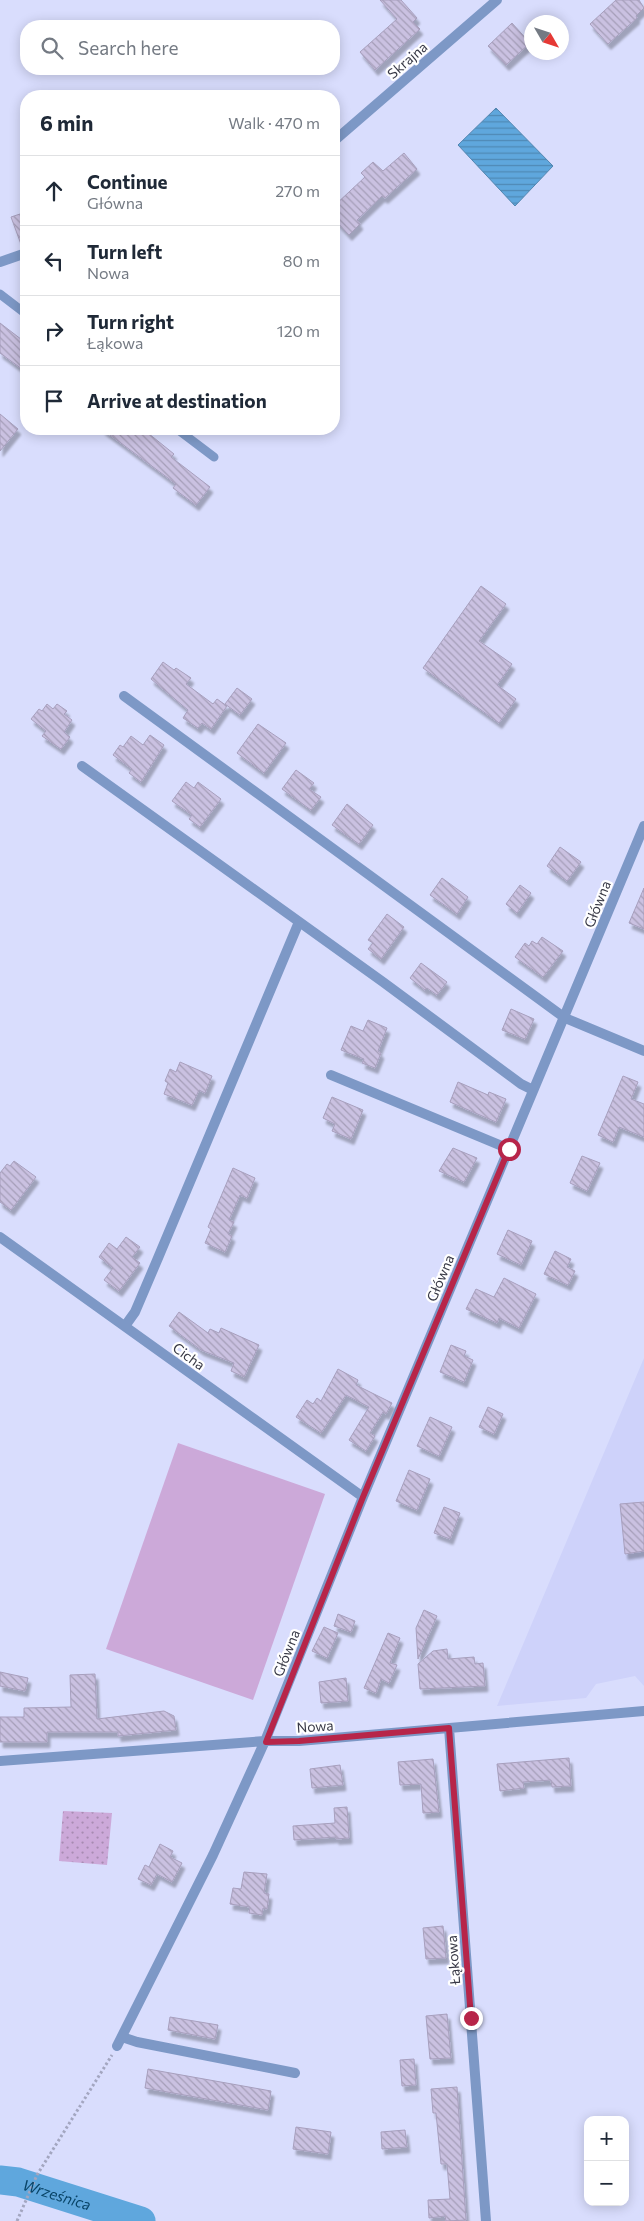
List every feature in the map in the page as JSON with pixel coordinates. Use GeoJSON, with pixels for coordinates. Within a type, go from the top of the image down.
{"type":"FeatureCollection","features":[{"type":"Feature","properties":{"kind":"street","name":"Skrajna"},"geometry":{"type":"LineString","coordinates":[[340,136],[498,0]]}},
{"type":"Feature","properties":{"kind":"street"},"geometry":{"type":"LineString","coordinates":[[0,262],[20,255]]}},
{"type":"Feature","properties":{"kind":"street"},"geometry":{"type":"LineString","coordinates":[[124,696],[565,1018],[644,1051]]}},
{"type":"Feature","properties":{"kind":"street"},"geometry":{"type":"LineString","coordinates":[[82,766],[521,1084],[533,1090]]}},
{"type":"Feature","properties":{"kind":"street","name":"Główna"},"geometry":{"type":"LineString","coordinates":[[266,1742],[363,1497],[644,826]]}},
{"type":"Feature","properties":{"kind":"street"},"geometry":{"type":"LineString","coordinates":[[125,1326],[134,1312],[158,1258],[299,922]]}},
{"type":"Feature","properties":{"kind":"street"},"geometry":{"type":"LineString","coordinates":[[331,1076],[509,1149]]}},
{"type":"Feature","properties":{"kind":"street","name":"Cicha"},"geometry":{"type":"LineString","coordinates":[[0,1237],[363,1497]]}},
{"type":"Feature","properties":{"kind":"street","name":"Nowa"},"geometry":{"type":"LineString","coordinates":[[0,1761],[299,1741],[644,1711]]}},
{"type":"Feature","properties":{"kind":"street","name":"Łąkowa"},"geometry":{"type":"LineString","coordinates":[[449,1728],[486,2221]]}},
{"type":"Feature","properties":{"kind":"street"},"geometry":{"type":"LineString","coordinates":[[266,1742],[213,1855],[119,2041],[137,2042],[296,2073]]}},
{"type":"Feature","properties":{"kind":"lane"},"geometry":{"type":"LineString","coordinates":[[0,294],[20,309]]}},
{"type":"Feature","properties":{"kind":"lane"},"geometry":{"type":"LineString","coordinates":[[185,435],[214,457]]}},
{"type":"Feature","properties":{"kind":"path"},"geometry":{"type":"LineString","coordinates":[[16,2221],[36,2176],[119,2041]]}},
{"type":"Feature","properties":{"kind":"shaded area"},"geometry":{"type":"Polygon","coordinates":[[[496,108],[553,166],[515,206],[458,145],[496,108]]]}},
{"type":"Feature","properties":{"kind":"shaded area"},"geometry":{"type":"Polygon","coordinates":[[[644,1358],[644,1686],[635,1676],[596,1684],[586,1698],[497,1706],[644,1358]]]}},
{"type":"Feature","properties":{"kind":"shaded area"},"geometry":{"type":"Polygon","coordinates":[[[178,1443],[325,1494],[253,1700],[106,1649],[178,1443]]]}},
{"type":"Feature","properties":{"kind":"shaded area"},"geometry":{"type":"Polygon","coordinates":[[[63,1811],[112,1813],[107,1865],[59,1861],[63,1811]]]}},
{"type":"Feature","properties":{"kind":"building"},"geometry":{"type":"Polygon","coordinates":[[[380,0],[401,0],[417,18],[413,22],[420,29],[375,70],[360,52],[397,19],[380,0]]]}},
{"type":"Feature","properties":{"kind":"building"},"geometry":{"type":"Polygon","coordinates":[[[616,0],[639,0],[644,8],[636,16],[637,18],[608,44],[590,24],[616,0]]]}},
{"type":"Feature","properties":{"kind":"building"},"geometry":{"type":"Polygon","coordinates":[[[512,23],[524,36],[524,48],[506,65],[488,46],[512,23]]]}},
{"type":"Feature","properties":{"kind":"building"},"geometry":{"type":"Polygon","coordinates":[[[404,153],[417,169],[385,198],[382,196],[357,220],[360,224],[349,235],[340,225],[340,200],[365,177],[361,173],[373,162],[383,171],[404,153]]]}},
{"type":"Feature","properties":{"kind":"building"},"geometry":{"type":"Polygon","coordinates":[[[20,214],[20,242],[11,217],[20,214]]]}},
{"type":"Feature","properties":{"kind":"building"},"geometry":{"type":"Polygon","coordinates":[[[0,323],[20,338],[20,368],[0,353],[0,323]]]}},
{"type":"Feature","properties":{"kind":"building"},"geometry":{"type":"Polygon","coordinates":[[[0,414],[18,429],[0,451],[0,414]]]}},
{"type":"Feature","properties":{"kind":"building"},"geometry":{"type":"Polygon","coordinates":[[[110,435],[150,435],[174,454],[171,457],[210,487],[196,505],[173,488],[176,484],[110,435]]]}},
{"type":"Feature","properties":{"kind":"building"},"geometry":{"type":"Polygon","coordinates":[[[481,586],[506,604],[479,641],[512,664],[497,685],[516,699],[499,723],[423,668],[481,586]]]}},
{"type":"Feature","properties":{"kind":"building"},"geometry":{"type":"Polygon","coordinates":[[[163,662],[191,678],[186,684],[213,704],[217,699],[227,706],[211,729],[202,723],[198,728],[183,718],[188,710],[151,679],[163,662]]]}},
{"type":"Feature","properties":{"kind":"building"},"geometry":{"type":"Polygon","coordinates":[[[237,688],[252,699],[240,715],[225,704],[237,688]]]}},
{"type":"Feature","properties":{"kind":"building"},"geometry":{"type":"Polygon","coordinates":[[[47,704],[53,709],[57,704],[67,711],[64,714],[72,720],[64,732],[70,737],[61,749],[42,736],[46,731],[31,719],[39,709],[42,711],[47,704]]]}},
{"type":"Feature","properties":{"kind":"building"},"geometry":{"type":"Polygon","coordinates":[[[258,724],[286,743],[264,773],[237,753],[258,724]]]}},
{"type":"Feature","properties":{"kind":"building"},"geometry":{"type":"Polygon","coordinates":[[[150,735],[164,745],[141,782],[129,773],[132,769],[113,755],[120,745],[123,747],[131,736],[143,745],[150,735]]]}},
{"type":"Feature","properties":{"kind":"building"},"geometry":{"type":"Polygon","coordinates":[[[296,770],[314,783],[309,789],[321,797],[311,810],[282,789],[296,770]]]}},
{"type":"Feature","properties":{"kind":"building"},"geometry":{"type":"Polygon","coordinates":[[[186,782],[194,788],[198,782],[221,799],[200,827],[189,819],[192,815],[172,801],[186,782]]]}},
{"type":"Feature","properties":{"kind":"building"},"geometry":{"type":"Polygon","coordinates":[[[347,804],[373,825],[359,844],[332,825],[347,804]]]}},
{"type":"Feature","properties":{"kind":"building"},"geometry":{"type":"Polygon","coordinates":[[[560,847],[581,862],[567,881],[547,866],[560,847]]]}},
{"type":"Feature","properties":{"kind":"building"},"geometry":{"type":"Polygon","coordinates":[[[442,878],[468,897],[457,914],[430,895],[442,878]]]}},
{"type":"Feature","properties":{"kind":"building"},"geometry":{"type":"Polygon","coordinates":[[[520,885],[531,893],[517,913],[506,904],[520,885]]]}},
{"type":"Feature","properties":{"kind":"building"},"geometry":{"type":"Polygon","coordinates":[[[644,888],[644,929],[629,923],[644,888]]]}},
{"type":"Feature","properties":{"kind":"building"},"geometry":{"type":"Polygon","coordinates":[[[387,914],[404,927],[381,959],[368,949],[373,943],[368,940],[387,914]]]}},
{"type":"Feature","properties":{"kind":"building"},"geometry":{"type":"Polygon","coordinates":[[[542,937],[563,951],[543,977],[515,957],[525,943],[529,946],[532,941],[537,944],[542,937]]]}},
{"type":"Feature","properties":{"kind":"building"},"geometry":{"type":"Polygon","coordinates":[[[421,963],[447,982],[437,995],[427,988],[425,990],[410,978],[421,963]]]}},
{"type":"Feature","properties":{"kind":"building"},"geometry":{"type":"Polygon","coordinates":[[[511,1009],[534,1019],[525,1039],[502,1030],[511,1009]]]}},
{"type":"Feature","properties":{"kind":"building"},"geometry":{"type":"Polygon","coordinates":[[[368,1020],[387,1028],[378,1051],[381,1053],[375,1068],[362,1063],[364,1059],[341,1050],[351,1026],[363,1031],[368,1020]]]}},
{"type":"Feature","properties":{"kind":"building"},"geometry":{"type":"Polygon","coordinates":[[[180,1062],[212,1076],[205,1093],[199,1090],[192,1105],[164,1094],[168,1083],[165,1081],[170,1069],[176,1072],[180,1062]]]}},
{"type":"Feature","properties":{"kind":"building"},"geometry":{"type":"Polygon","coordinates":[[[623,1076],[638,1082],[631,1099],[644,1104],[644,1137],[619,1127],[613,1142],[598,1135],[623,1076]]]}},
{"type":"Feature","properties":{"kind":"building"},"geometry":{"type":"Polygon","coordinates":[[[458,1082],[488,1095],[489,1092],[506,1099],[496,1122],[450,1102],[458,1082]]]}},
{"type":"Feature","properties":{"kind":"building"},"geometry":{"type":"Polygon","coordinates":[[[332,1097],[363,1110],[351,1139],[332,1131],[335,1124],[323,1118],[332,1097]]]}},
{"type":"Feature","properties":{"kind":"building"},"geometry":{"type":"Polygon","coordinates":[[[453,1148],[477,1158],[464,1182],[439,1171],[453,1148]]]}},
{"type":"Feature","properties":{"kind":"building"},"geometry":{"type":"Polygon","coordinates":[[[582,1156],[600,1163],[587,1191],[570,1183],[582,1156]]]}},
{"type":"Feature","properties":{"kind":"building"},"geometry":{"type":"Polygon","coordinates":[[[14,1161],[36,1177],[11,1210],[0,1202],[0,1173],[7,1164],[10,1166],[14,1161]]]}},
{"type":"Feature","properties":{"kind":"building"},"geometry":{"type":"Polygon","coordinates":[[[233,1168],[255,1178],[247,1198],[240,1195],[229,1220],[234,1222],[228,1234],[232,1236],[225,1252],[205,1243],[211,1229],[208,1227],[233,1168]]]}},
{"type":"Feature","properties":{"kind":"building"},"geometry":{"type":"Polygon","coordinates":[[[508,1230],[532,1241],[521,1265],[497,1254],[508,1230]]]}},
{"type":"Feature","properties":{"kind":"building"},"geometry":{"type":"Polygon","coordinates":[[[126,1237],[140,1247],[132,1257],[140,1263],[119,1291],[104,1280],[113,1268],[99,1257],[109,1243],[117,1249],[126,1237]]]}},
{"type":"Feature","properties":{"kind":"building"},"geometry":{"type":"Polygon","coordinates":[[[555,1251],[571,1259],[567,1267],[575,1271],[568,1285],[544,1274],[555,1251]]]}},
{"type":"Feature","properties":{"kind":"building"},"geometry":{"type":"Polygon","coordinates":[[[504,1278],[536,1294],[519,1328],[499,1318],[497,1323],[466,1309],[476,1289],[494,1297],[504,1278]]]}},
{"type":"Feature","properties":{"kind":"building"},"geometry":{"type":"Polygon","coordinates":[[[179,1312],[208,1333],[210,1329],[219,1333],[221,1328],[259,1345],[244,1377],[231,1371],[234,1363],[201,1350],[169,1326],[179,1312]]]}},
{"type":"Feature","properties":{"kind":"building"},"geometry":{"type":"Polygon","coordinates":[[[451,1345],[466,1351],[464,1356],[473,1360],[464,1382],[440,1372],[451,1345]]]}},
{"type":"Feature","properties":{"kind":"building"},"geometry":{"type":"Polygon","coordinates":[[[338,1369],[358,1380],[356,1385],[392,1403],[386,1414],[383,1412],[370,1433],[375,1436],[366,1451],[349,1440],[369,1407],[346,1395],[321,1433],[296,1417],[307,1400],[313,1404],[317,1398],[321,1401],[338,1369]]]}},
{"type":"Feature","properties":{"kind":"building"},"geometry":{"type":"Polygon","coordinates":[[[488,1407],[503,1414],[494,1434],[479,1427],[488,1407]]]}},
{"type":"Feature","properties":{"kind":"building"},"geometry":{"type":"Polygon","coordinates":[[[430,1417],[452,1427],[439,1456],[417,1446],[430,1417]]]}},
{"type":"Feature","properties":{"kind":"building"},"geometry":{"type":"Polygon","coordinates":[[[409,1470],[430,1479],[417,1510],[396,1501],[409,1470]]]}},
{"type":"Feature","properties":{"kind":"building"},"geometry":{"type":"Polygon","coordinates":[[[644,1502],[644,1551],[625,1554],[620,1504],[644,1502]]]}},
{"type":"Feature","properties":{"kind":"building"},"geometry":{"type":"Polygon","coordinates":[[[444,1507],[460,1513],[450,1539],[434,1533],[444,1507]]]}},
{"type":"Feature","properties":{"kind":"building"},"geometry":{"type":"Polygon","coordinates":[[[424,1610],[437,1616],[418,1659],[416,1628],[424,1610]]]}},
{"type":"Feature","properties":{"kind":"building"},"geometry":{"type":"Polygon","coordinates":[[[338,1614],[355,1621],[351,1632],[334,1626],[338,1614]]]}},
{"type":"Feature","properties":{"kind":"building"},"geometry":{"type":"Polygon","coordinates":[[[324,1627],[338,1633],[327,1658],[312,1651],[324,1627]]]}},
{"type":"Feature","properties":{"kind":"building"},"geometry":{"type":"Polygon","coordinates":[[[388,1633],[400,1638],[390,1663],[397,1665],[389,1683],[381,1679],[376,1693],[364,1688],[388,1633]]]}},
{"type":"Feature","properties":{"kind":"building"},"geometry":{"type":"Polygon","coordinates":[[[447,1649],[448,1659],[474,1657],[475,1664],[483,1663],[485,1686],[420,1689],[418,1664],[433,1651],[447,1649]]]}},
{"type":"Feature","properties":{"kind":"building"},"geometry":{"type":"Polygon","coordinates":[[[0,1672],[28,1678],[25,1691],[0,1686],[0,1672]]]}},
{"type":"Feature","properties":{"kind":"building"},"geometry":{"type":"Polygon","coordinates":[[[95,1674],[97,1719],[164,1711],[174,1716],[176,1730],[118,1736],[118,1732],[47,1732],[47,1742],[0,1742],[0,1717],[24,1717],[24,1708],[71,1707],[70,1675],[95,1674]]]}},
{"type":"Feature","properties":{"kind":"building"},"geometry":{"type":"Polygon","coordinates":[[[346,1678],[348,1701],[321,1703],[319,1682],[346,1678]]]}},
{"type":"Feature","properties":{"kind":"building"},"geometry":{"type":"Polygon","coordinates":[[[569,1758],[571,1786],[552,1787],[551,1780],[523,1782],[524,1788],[500,1791],[497,1764],[569,1758]]]}},
{"type":"Feature","properties":{"kind":"building"},"geometry":{"type":"Polygon","coordinates":[[[433,1759],[439,1812],[423,1813],[421,1784],[400,1785],[398,1762],[433,1759]]]}},
{"type":"Feature","properties":{"kind":"building"},"geometry":{"type":"Polygon","coordinates":[[[340,1765],[343,1785],[312,1788],[310,1769],[340,1765]]]}},
{"type":"Feature","properties":{"kind":"building"},"geometry":{"type":"Polygon","coordinates":[[[347,1807],[349,1838],[294,1840],[293,1826],[335,1823],[334,1808],[347,1807]]]}},
{"type":"Feature","properties":{"kind":"building"},"geometry":{"type":"Polygon","coordinates":[[[160,1844],[173,1851],[170,1857],[182,1863],[172,1882],[157,1874],[151,1885],[138,1879],[145,1865],[149,1867],[160,1844]]]}},
{"type":"Feature","properties":{"kind":"building"},"geometry":{"type":"Polygon","coordinates":[[[244,1872],[267,1874],[264,1893],[269,1894],[267,1909],[263,1908],[262,1915],[249,1913],[250,1907],[230,1904],[233,1888],[241,1889],[244,1872]]]}},
{"type":"Feature","properties":{"kind":"building"},"geometry":{"type":"Polygon","coordinates":[[[443,1926],[446,1958],[426,1959],[423,1928],[443,1926]]]}},
{"type":"Feature","properties":{"kind":"building"},"geometry":{"type":"Polygon","coordinates":[[[447,2014],[451,2058],[430,2059],[426,2016],[447,2014]]]}},
{"type":"Feature","properties":{"kind":"building"},"geometry":{"type":"Polygon","coordinates":[[[170,2017],[218,2025],[215,2039],[168,2030],[170,2017]]]}},
{"type":"Feature","properties":{"kind":"building"},"geometry":{"type":"Polygon","coordinates":[[[414,2059],[416,2085],[402,2086],[400,2060],[414,2059]]]}},
{"type":"Feature","properties":{"kind":"building"},"geometry":{"type":"Polygon","coordinates":[[[148,2069],[271,2091],[268,2110],[145,2088],[148,2069]]]}},
{"type":"Feature","properties":{"kind":"building"},"geometry":{"type":"Polygon","coordinates":[[[457,2087],[466,2220],[446,2221],[445,2216],[429,2218],[428,2200],[450,2199],[447,2164],[441,2164],[436,2113],[433,2113],[431,2089],[457,2087]]]}},
{"type":"Feature","properties":{"kind":"building"},"geometry":{"type":"Polygon","coordinates":[[[296,2127],[331,2132],[328,2154],[293,2149],[296,2127]]]}},
{"type":"Feature","properties":{"kind":"building"},"geometry":{"type":"Polygon","coordinates":[[[405,2130],[407,2147],[382,2149],[381,2132],[405,2130]]]}},
{"type":"Feature","properties":{"kind":"waterway","name":"Wrześnica"},"geometry":{"type":"LineString","coordinates":[[0,2180],[18,2182],[141,2221]]}},
{"type":"Feature","properties":{"kind":"route"},"geometry":{"type":"LineString","coordinates":[[471,2018],[449,1728],[299,1741],[266,1742],[363,1497],[509,1149]]}}]}
